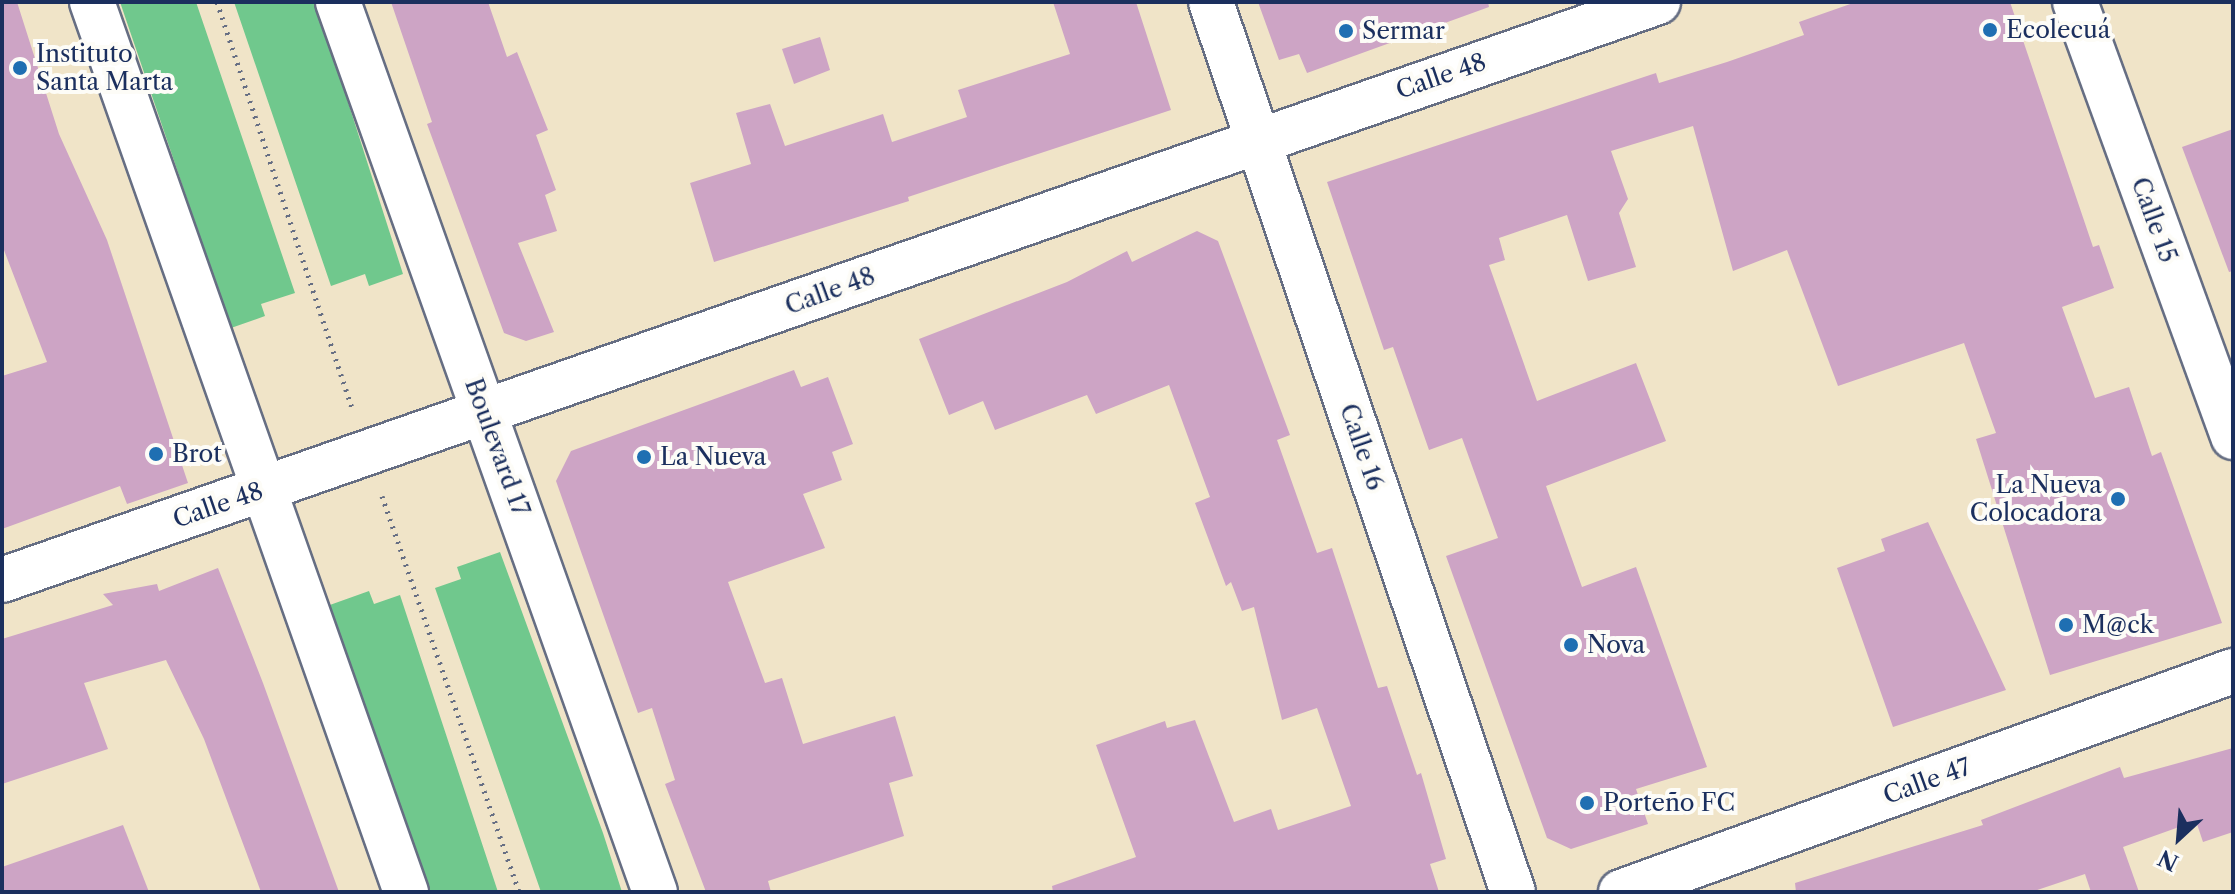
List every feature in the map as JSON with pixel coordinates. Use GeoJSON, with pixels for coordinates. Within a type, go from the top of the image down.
{"type":"FeatureCollection","features":[{"type":"Feature","properties":{"kind":"street"},"geometry":{"type":"LineString","coordinates":[[92,2],[267,488],[406,892]]}},
{"type":"Feature","properties":{"kind":"street","name":"Boulevard 17"},"geometry":{"type":"LineString","coordinates":[[338,2],[655,892]]}},
{"type":"Feature","properties":{"kind":"street","name":"Calle 16"},"geometry":{"type":"LineString","coordinates":[[1211,2],[1513,892]]}},
{"type":"Feature","properties":{"kind":"street","name":"Calle 48"},"geometry":{"type":"LineString","coordinates":[[2,580],[486,415],[1258,138],[1658,2]]}},
{"type":"Feature","properties":{"kind":"street","name":"Calle 15"},"geometry":{"type":"LineString","coordinates":[[2075,2],[2233,437]]}},
{"type":"Feature","properties":{"kind":"street","name":"Calle 47"},"geometry":{"type":"LineString","coordinates":[[1621,892],[2233,671]]}},
{"type":"Feature","properties":{"kind":"green space"},"geometry":{"type":"Polygon","coordinates":[[[120,2],[196,2],[295,293],[261,304],[265,316],[231,328],[120,2]]]}},
{"type":"Feature","properties":{"kind":"green space"},"geometry":{"type":"Polygon","coordinates":[[[234,2],[316,2],[403,274],[369,286],[365,274],[331,286],[234,2]]]}},
{"type":"Feature","properties":{"kind":"green space"},"geometry":{"type":"Polygon","coordinates":[[[500,552],[622,892],[541,892],[435,588],[461,579],[457,567],[500,552]]]}},
{"type":"Feature","properties":{"kind":"green space"},"geometry":{"type":"Polygon","coordinates":[[[369,591],[374,604],[400,595],[498,892],[426,892],[327,606],[369,591]]]}},
{"type":"Feature","properties":{"kind":"building"},"geometry":{"type":"Polygon","coordinates":[[[2,2],[17,2],[59,134],[107,240],[188,483],[127,504],[120,486],[2,529],[2,376],[47,362],[2,245],[2,2]]]}},
{"type":"Feature","properties":{"kind":"building"},"geometry":{"type":"Polygon","coordinates":[[[391,2],[488,2],[507,57],[517,52],[548,130],[536,135],[556,190],[545,195],[557,231],[518,243],[554,332],[526,341],[504,333],[427,124],[432,122],[391,2]]]}},
{"type":"Feature","properties":{"kind":"building"},"geometry":{"type":"Polygon","coordinates":[[[1053,2],[1136,2],[1171,110],[908,197],[909,201],[714,262],[690,183],[751,164],[736,113],[770,104],[785,146],[883,114],[892,142],[967,117],[958,90],[1070,54],[1053,2]]]}},
{"type":"Feature","properties":{"kind":"building","name":"Sermar"},"geometry":{"type":"Polygon","coordinates":[[[1258,2],[1488,2],[1489,7],[1307,73],[1299,54],[1279,60],[1258,2]]]}},
{"type":"Feature","properties":{"kind":"building"},"geometry":{"type":"Polygon","coordinates":[[[1856,2],[2010,2],[2093,247],[2099,245],[2114,288],[2062,307],[2095,398],[2129,387],[2152,456],[2161,452],[2222,623],[2050,675],[1976,439],[1996,433],[1964,343],[1838,386],[1787,250],[1733,271],[1693,126],[1611,151],[1628,199],[1619,213],[1636,267],[1588,281],[1567,215],[1499,238],[1505,260],[1489,265],[1537,401],[1636,363],[1666,441],[1546,486],[1582,587],[1636,567],[1707,767],[1636,789],[1648,824],[1571,849],[1547,838],[1446,556],[1498,538],[1462,438],[1429,450],[1393,347],[1384,350],[1327,182],[1656,73],[1659,83],[1727,62],[1804,35],[1799,22],[1856,2]]]}},
{"type":"Feature","properties":{"kind":"building"},"geometry":{"type":"Polygon","coordinates":[[[820,37],[830,70],[794,84],[782,49],[820,37]]]}},
{"type":"Feature","properties":{"kind":"building"},"geometry":{"type":"Polygon","coordinates":[[[2233,129],[2233,271],[2229,272],[2182,147],[2233,129]]]}},
{"type":"Feature","properties":{"kind":"building"},"geometry":{"type":"Polygon","coordinates":[[[1197,231],[1218,241],[1290,435],[1277,440],[1317,553],[1332,548],[1378,688],[1387,686],[1417,775],[1421,773],[1446,859],[1430,864],[1439,892],[1053,892],[1052,886],[1136,857],[1096,745],[1165,721],[1167,728],[1195,720],[1234,822],[1271,809],[1278,830],[1351,806],[1317,708],[1282,720],[1254,607],[1242,611],[1231,582],[1226,586],[1195,503],[1210,497],[1169,385],[1096,414],[1087,395],[995,430],[983,401],[949,415],[919,339],[1067,282],[1127,251],[1132,262],[1197,231]]]}},
{"type":"Feature","properties":{"kind":"building"},"geometry":{"type":"Polygon","coordinates":[[[794,370],[801,387],[828,377],[853,444],[832,452],[842,480],[803,494],[825,548],[728,582],[765,683],[782,678],[803,744],[895,716],[913,776],[889,783],[904,836],[768,881],[771,892],[706,892],[665,784],[675,780],[652,708],[638,713],[556,481],[571,451],[794,370]]]}},
{"type":"Feature","properties":{"kind":"building"},"geometry":{"type":"Polygon","coordinates":[[[1928,522],[2006,690],[1893,727],[1837,568],[1885,551],[1881,539],[1928,522]]]}},
{"type":"Feature","properties":{"kind":"building"},"geometry":{"type":"Polygon","coordinates":[[[218,568],[339,892],[261,892],[204,739],[166,660],[84,683],[108,749],[2,784],[2,639],[113,605],[103,594],[157,584],[159,591],[218,568]]]}},
{"type":"Feature","properties":{"kind":"building"},"geometry":{"type":"Polygon","coordinates":[[[2233,748],[2233,832],[2203,842],[2196,821],[2123,847],[2139,892],[2091,892],[2085,874],[2031,892],[1796,892],[1795,883],[1983,825],[1981,820],[2120,767],[2124,778],[2233,748]]]}},
{"type":"Feature","properties":{"kind":"building"},"geometry":{"type":"Polygon","coordinates":[[[123,825],[149,892],[2,892],[2,867],[123,825]]]}},
{"type":"Feature","properties":{"kind":"place","name":"Ecolecuá"},"geometry":{"type":"Point","coordinates":[1990,30]}},
{"type":"Feature","properties":{"kind":"place","name":"Sermar"},"geometry":{"type":"Point","coordinates":[1346,31]}},
{"type":"Feature","properties":{"kind":"place","name":"Instituto Santa Marta"},"geometry":{"type":"Point","coordinates":[20,68]}},
{"type":"Feature","properties":{"kind":"place","name":"Brot"},"geometry":{"type":"Point","coordinates":[156,454]}},
{"type":"Feature","properties":{"kind":"place","name":"La Nueva"},"geometry":{"type":"Point","coordinates":[644,457]}},
{"type":"Feature","properties":{"kind":"place","name":"La Nueva Colocadora"},"geometry":{"type":"Point","coordinates":[2118,499]}},
{"type":"Feature","properties":{"kind":"place","name":"M@ck"},"geometry":{"type":"Point","coordinates":[2066,625]}},
{"type":"Feature","properties":{"kind":"place","name":"Nova"},"geometry":{"type":"Point","coordinates":[1571,645]}},
{"type":"Feature","properties":{"kind":"place","name":"Porteño FC"},"geometry":{"type":"Point","coordinates":[1587,803]}}]}
